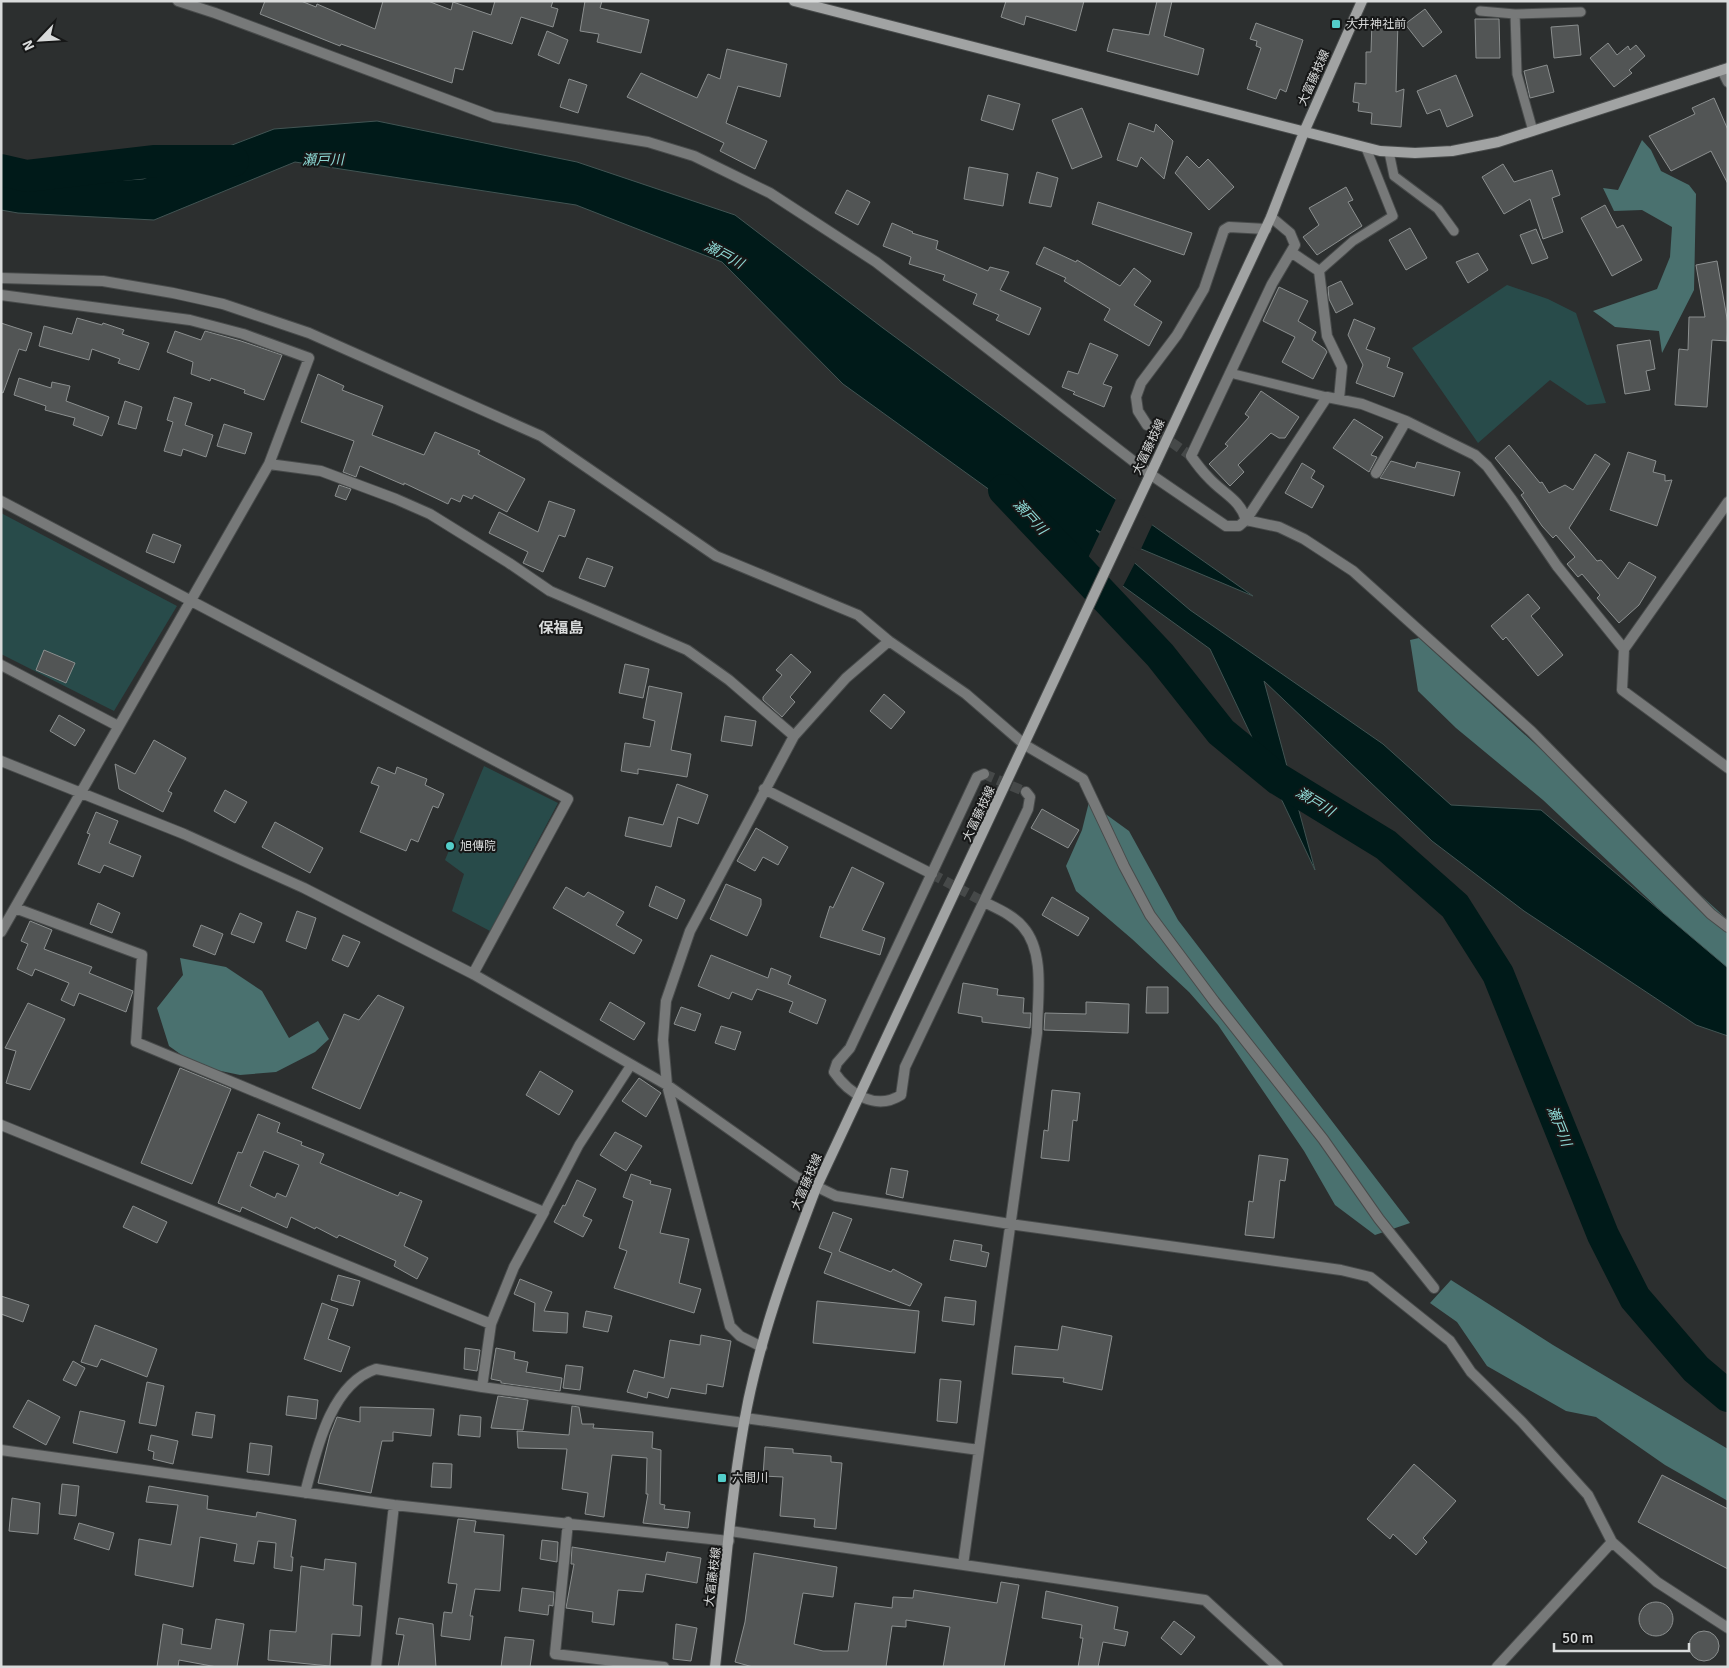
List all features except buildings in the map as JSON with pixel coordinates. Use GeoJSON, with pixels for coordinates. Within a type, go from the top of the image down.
{"type":"FeatureCollection","features":[{"type":"Feature","properties":{"kind":"main road"},"geometry":{"type":"LineString","coordinates":[[794,1],[831,6],[1304,132],[1389,152],[1452,151],[1498,142],[1725,69]]}},
{"type":"Feature","properties":{"kind":"main road","name":"大富藤枝線"},"geometry":{"type":"LineString","coordinates":[[714,1667],[744,1420],[783,1274],[816,1188],[1266,229],[1304,132],[1362,1]]}},
{"type":"Feature","properties":{"kind":"street"},"geometry":{"type":"LineString","coordinates":[[178,1],[215,12],[494,117],[648,142],[694,156],[770,193],[876,262],[1150,474],[1226,526],[1239,526],[1246,520],[1327,397],[1362,404],[1406,421],[1475,454],[1487,466],[1557,566],[1624,649]]}},
{"type":"Feature","properties":{"kind":"street"},"geometry":{"type":"LineString","coordinates":[[1725,69],[1728,82]]}},
{"type":"Feature","properties":{"kind":"street"},"geometry":{"type":"LineString","coordinates":[[1246,520],[1243,509],[1237,501],[1224,493],[1191,456],[1272,284],[1296,245],[1290,233],[1271,217]]}},
{"type":"Feature","properties":{"kind":"street"},"geometry":{"type":"LineString","coordinates":[[1147,425],[1138,410],[1136,397],[1141,383],[1177,335],[1204,289],[1224,230],[1229,227],[1266,229]]}},
{"type":"Feature","properties":{"kind":"street"},"geometry":{"type":"LineString","coordinates":[[1291,252],[1319,271],[1327,336],[1342,368],[1338,399]]}},
{"type":"Feature","properties":{"kind":"street"},"geometry":{"type":"LineString","coordinates":[[1,278],[103,281],[173,293],[223,304],[309,333],[541,436],[716,556],[858,615],[889,641],[966,694],[1025,745],[1083,780],[1124,866],[1150,915],[1214,1001],[1323,1139],[1379,1219],[1434,1288]]}},
{"type":"Feature","properties":{"kind":"street"},"geometry":{"type":"LineString","coordinates":[[1,295],[190,320],[244,334],[309,358],[269,464],[1,932]]}},
{"type":"Feature","properties":{"kind":"street"},"geometry":{"type":"LineString","coordinates":[[1376,473],[1406,421]]}},
{"type":"Feature","properties":{"kind":"street"},"geometry":{"type":"LineString","coordinates":[[269,464],[321,471],[430,514],[550,591],[687,650],[729,680],[794,736]]}},
{"type":"Feature","properties":{"kind":"street"},"geometry":{"type":"LineString","coordinates":[[1,501],[568,799],[473,974]]}},
{"type":"Feature","properties":{"kind":"street"},"geometry":{"type":"LineString","coordinates":[[1728,502],[1624,649],[1622,690],[1728,768]]}},
{"type":"Feature","properties":{"kind":"street"},"geometry":{"type":"LineString","coordinates":[[1246,520],[1279,527],[1304,539],[1353,571],[1517,718],[1711,914],[1728,927]]}},
{"type":"Feature","properties":{"kind":"street"},"geometry":{"type":"LineString","coordinates":[[762,1348],[740,1336],[730,1326],[667,1085],[663,1040],[666,1001],[690,931],[764,789],[794,736],[846,678],[889,641]]}},
{"type":"Feature","properties":{"kind":"street"},"geometry":{"type":"LineString","coordinates":[[1,665],[118,726]]}},
{"type":"Feature","properties":{"kind":"street"},"geometry":{"type":"LineString","coordinates":[[1,761],[79,794],[184,834],[304,888],[473,974],[667,1085],[816,1188],[836,1196],[1010,1224],[1341,1270],[1370,1277],[1450,1341],[1472,1372],[1522,1422],[1588,1495],[1612,1542],[1657,1582],[1728,1628]]}},
{"type":"Feature","properties":{"kind":"street"},"geometry":{"type":"LineString","coordinates":[[984,774],[977,777],[850,1048],[837,1063],[834,1072],[841,1081],[860,1097],[881,1102],[893,1100],[901,1095],[905,1067],[1028,809],[1030,797],[1026,792]]}},
{"type":"Feature","properties":{"kind":"street"},"geometry":{"type":"LineString","coordinates":[[764,789],[932,874]]}},
{"type":"Feature","properties":{"kind":"street"},"geometry":{"type":"LineString","coordinates":[[963,1565],[1037,1033],[1037,964],[1032,942],[1024,928],[1010,916],[984,902]]}},
{"type":"Feature","properties":{"kind":"street"},"geometry":{"type":"LineString","coordinates":[[15,908],[142,956],[136,1042],[544,1212],[514,1266],[491,1324],[482,1387]]}},
{"type":"Feature","properties":{"kind":"street"},"geometry":{"type":"LineString","coordinates":[[1,1125],[491,1324]]}},
{"type":"Feature","properties":{"kind":"street"},"geometry":{"type":"LineString","coordinates":[[305,1493],[321,1435],[339,1401],[353,1382],[363,1373],[376,1369],[482,1387],[979,1450]]}},
{"type":"Feature","properties":{"kind":"street"},"geometry":{"type":"LineString","coordinates":[[1,1450],[394,1505],[730,1536],[963,1565],[1205,1600],[1278,1667]]}},
{"type":"Feature","properties":{"kind":"street"},"geometry":{"type":"LineString","coordinates":[[376,1667],[394,1505]]}},
{"type":"Feature","properties":{"kind":"street"},"geometry":{"type":"LineString","coordinates":[[568,1522],[555,1654],[664,1667]]}},
{"type":"Feature","properties":{"kind":"street"},"geometry":{"type":"LineString","coordinates":[[1497,1667],[1612,1542]]}},
{"type":"Feature","properties":{"kind":"lane"},"geometry":{"type":"LineString","coordinates":[[1480,11],[1515,14],[1581,12]]}},
{"type":"Feature","properties":{"kind":"lane"},"geometry":{"type":"LineString","coordinates":[[1515,14],[1516,74],[1533,131]]}},
{"type":"Feature","properties":{"kind":"lane"},"geometry":{"type":"LineString","coordinates":[[1319,271],[1353,241],[1393,216],[1366,148]]}},
{"type":"Feature","properties":{"kind":"lane"},"geometry":{"type":"LineString","coordinates":[[1389,152],[1394,176],[1438,209],[1454,231]]}},
{"type":"Feature","properties":{"kind":"lane"},"geometry":{"type":"LineString","coordinates":[[1230,373],[1327,397]]}},
{"type":"Feature","properties":{"kind":"lane"},"geometry":{"type":"LineString","coordinates":[[544,1212],[579,1145],[631,1065]]}},
{"type":"Feature","properties":{"kind":"shaded area"},"geometry":{"type":"Polygon","coordinates":[[[1642,140],[1651,150],[1661,171],[1689,185],[1696,194],[1694,290],[1662,353],[1659,331],[1615,327],[1593,311],[1657,289],[1670,257],[1672,227],[1642,210],[1614,211],[1603,188],[1618,190],[1642,140]]]}},
{"type":"Feature","properties":{"kind":"shaded area"},"geometry":{"type":"Polygon","coordinates":[[[1507,285],[1548,299],[1576,313],[1606,403],[1587,405],[1550,380],[1478,443],[1412,348],[1507,285]]]}},
{"type":"Feature","properties":{"kind":"shaded area"},"geometry":{"type":"Polygon","coordinates":[[[1,513],[177,606],[114,711],[1,654],[1,513]]]}},
{"type":"Feature","properties":{"kind":"shaded area"},"geometry":{"type":"Polygon","coordinates":[[[1419,638],[1728,920],[1728,974],[1543,800],[1456,728],[1418,691],[1410,640],[1419,638]]]}},
{"type":"Feature","properties":{"kind":"shaded area"},"geometry":{"type":"Polygon","coordinates":[[[484,766],[558,803],[490,931],[452,911],[464,874],[445,860],[484,766]]]}},
{"type":"Feature","properties":{"kind":"shaded area"},"geometry":{"type":"Polygon","coordinates":[[[1089,802],[1129,831],[1178,920],[1410,1223],[1375,1235],[1335,1205],[1304,1151],[1218,1025],[1189,992],[1132,939],[1076,891],[1066,866],[1082,830],[1089,802]]]}},
{"type":"Feature","properties":{"kind":"shaded area"},"geometry":{"type":"Polygon","coordinates":[[[180,958],[226,967],[262,991],[289,1038],[318,1021],[329,1039],[315,1052],[276,1072],[240,1075],[197,1066],[169,1046],[157,1008],[183,975],[180,958]]]}},
{"type":"Feature","properties":{"kind":"shaded area"},"geometry":{"type":"Polygon","coordinates":[[[1451,1280],[1553,1345],[1728,1449],[1728,1501],[1665,1465],[1596,1417],[1566,1411],[1487,1366],[1457,1322],[1430,1303],[1451,1280]]]}},
{"type":"Feature","properties":{"kind":"water"},"geometry":{"type":"Polygon","coordinates":[[[377,121],[577,162],[735,215],[883,328],[1107,493],[1253,596],[1096,530],[1190,610],[1383,744],[1451,805],[1541,810],[1728,968],[1728,1036],[1696,1025],[1524,911],[1432,841],[1264,681],[1315,870],[1210,649],[843,384],[722,262],[576,205],[295,162],[154,220],[18,213],[1,210],[1,174],[42,185],[143,179],[274,129],[377,121]]]}},
{"type":"Feature","properties":{"kind":"pier"},"geometry":{"type":"Polygon","coordinates":[[[1117,497],[1153,523],[1140,551],[1108,537],[1136,561],[1122,588],[1086,562],[1117,497]]]}},
{"type":"Feature","properties":{"kind":"waterway","name":"瀬戸川"},"geometry":{"type":"LineString","coordinates":[[1,170],[27,176],[155,161],[233,161]]}},
{"type":"Feature","properties":{"kind":"waterway","name":"瀬戸川"},"geometry":{"type":"LineString","coordinates":[[1004,490],[1160,655],[1221,732],[1278,779],[1386,845],[1455,906],[1498,974],[1603,1235],[1635,1298],[1696,1369],[1728,1396]]}},
{"type":"Feature","properties":{"kind":"tunnel"},"geometry":{"type":"LineString","coordinates":[[1147,425],[1191,456]]}},
{"type":"Feature","properties":{"kind":"tunnel"},"geometry":{"type":"LineString","coordinates":[[984,774],[1026,792]]}},
{"type":"Feature","properties":{"kind":"tunnel"},"geometry":{"type":"LineString","coordinates":[[932,874],[984,902]]}},
{"type":"Feature","properties":{"kind":"place","name":"大井神社前"},"geometry":{"type":"Point","coordinates":[1336,24]}},
{"type":"Feature","properties":{"kind":"place","name":"旭傳院"},"geometry":{"type":"Point","coordinates":[450,846]}},
{"type":"Feature","properties":{"kind":"place","name":"六間川"},"geometry":{"type":"Point","coordinates":[722,1478]}},
{"type":"Feature","properties":{"kind":"district","name":"保福島"},"geometry":{"type":"Point","coordinates":[561,628]}}]}
